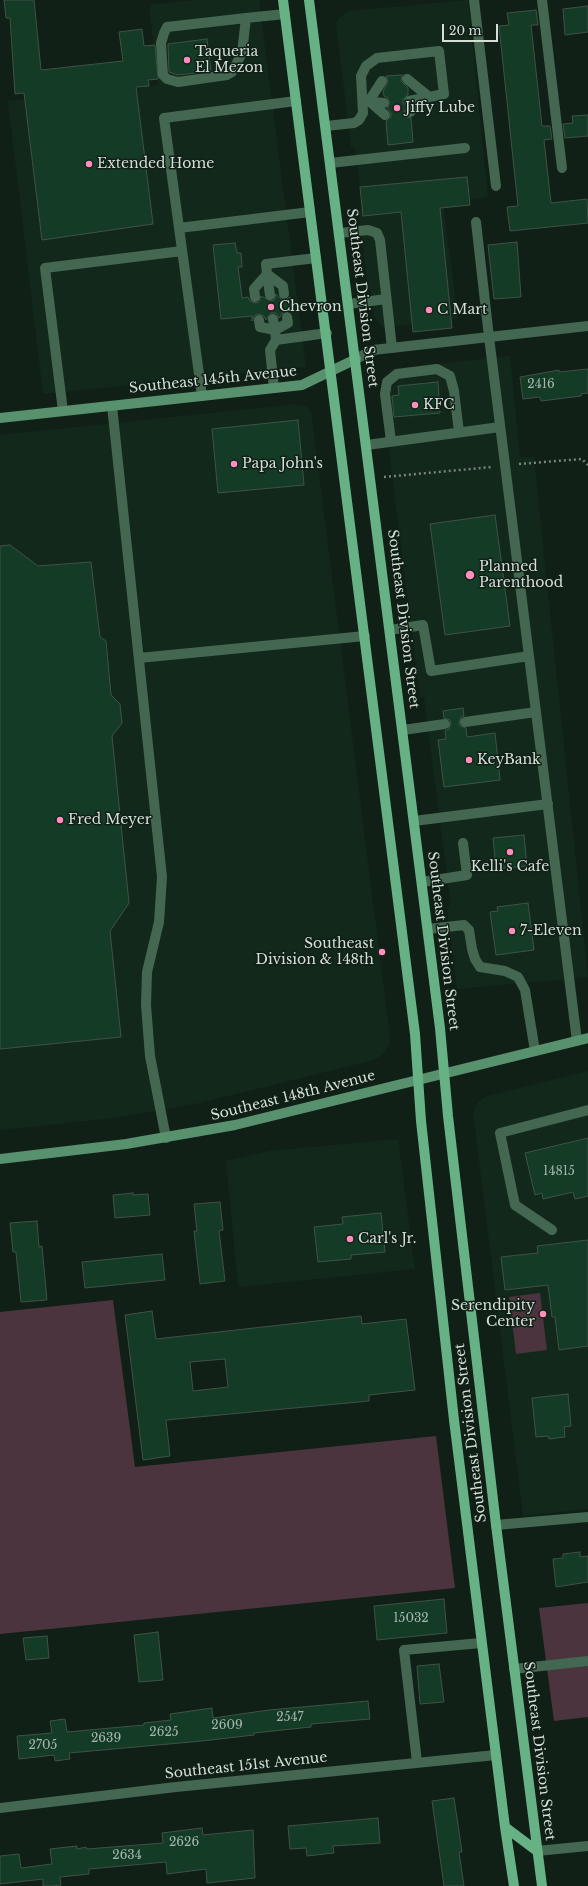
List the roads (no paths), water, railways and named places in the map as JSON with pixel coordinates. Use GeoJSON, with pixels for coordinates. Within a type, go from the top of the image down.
{"type":"FeatureCollection","features":[{"type":"Feature","properties":{"kind":"main road","name":"Southeast Division Street"},"geometry":{"type":"LineString","coordinates":[[283,0],[327,333],[415,1034],[421,1122],[454,1420],[481,1643],[514,1886]]}},
{"type":"Feature","properties":{"kind":"main road","name":"Southeast Division Street"},"geometry":{"type":"LineString","coordinates":[[309,0],[428,929],[440,1028],[448,1116],[496,1525],[542,1886]]}},
{"type":"Feature","properties":{"kind":"main road","name":"Southeast 145th Avenue"},"geometry":{"type":"LineString","coordinates":[[0,418],[302,386],[356,359]]}},
{"type":"Feature","properties":{"kind":"main road","name":"Southeast 148th Avenue"},"geometry":{"type":"LineString","coordinates":[[0,1159],[166,1138],[235,1125],[588,1038]]}},
{"type":"Feature","properties":{"kind":"main road"},"geometry":{"type":"LineString","coordinates":[[505,1827],[537,1851]]}},
{"type":"Feature","properties":{"kind":"street"},"geometry":{"type":"LineString","coordinates":[[474,0],[496,186]]}},
{"type":"Feature","properties":{"kind":"street"},"geometry":{"type":"LineString","coordinates":[[542,0],[562,168]]}},
{"type":"Feature","properties":{"kind":"street"},"geometry":{"type":"LineString","coordinates":[[246,18],[242,53],[232,72],[227,75],[178,82],[167,79],[163,75],[161,43],[167,27],[246,18],[285,14]]}},
{"type":"Feature","properties":{"kind":"street"},"geometry":{"type":"LineString","coordinates":[[326,126],[354,123],[359,120],[363,113],[365,101],[360,76],[366,66],[377,58],[438,51],[444,94],[409,101]]}},
{"type":"Feature","properties":{"kind":"street"},"geometry":{"type":"LineString","coordinates":[[407,78],[428,96]]}},
{"type":"Feature","properties":{"kind":"street"},"geometry":{"type":"LineString","coordinates":[[365,101],[382,87]]}},
{"type":"Feature","properties":{"kind":"street"},"geometry":{"type":"LineString","coordinates":[[408,89],[428,96]]}},
{"type":"Feature","properties":{"kind":"street"},"geometry":{"type":"LineString","coordinates":[[410,112],[428,96]]}},
{"type":"Feature","properties":{"kind":"street"},"geometry":{"type":"LineString","coordinates":[[202,396],[164,118],[296,101]]}},
{"type":"Feature","properties":{"kind":"street"},"geometry":{"type":"LineString","coordinates":[[365,101],[384,103]]}},
{"type":"Feature","properties":{"kind":"street"},"geometry":{"type":"LineString","coordinates":[[365,101],[386,115]]}},
{"type":"Feature","properties":{"kind":"street"},"geometry":{"type":"LineString","coordinates":[[330,163],[465,148]]}},
{"type":"Feature","properties":{"kind":"street"},"geometry":{"type":"LineString","coordinates":[[179,228],[310,212]]}},
{"type":"Feature","properties":{"kind":"street"},"geometry":{"type":"LineString","coordinates":[[476,222],[500,427],[577,1041]]}},
{"type":"Feature","properties":{"kind":"street"},"geometry":{"type":"LineString","coordinates":[[340,233],[368,230],[377,233],[380,240],[392,348]]}},
{"type":"Feature","properties":{"kind":"street"},"geometry":{"type":"LineString","coordinates":[[63,411],[44,268],[182,251]]}},
{"type":"Feature","properties":{"kind":"street"},"geometry":{"type":"LineString","coordinates":[[270,295],[266,264],[316,258]]}},
{"type":"Feature","properties":{"kind":"street"},"geometry":{"type":"LineString","coordinates":[[267,274],[283,286],[284,294]]}},
{"type":"Feature","properties":{"kind":"street"},"geometry":{"type":"LineString","coordinates":[[255,297],[254,289],[267,274]]}},
{"type":"Feature","properties":{"kind":"street"},"geometry":{"type":"LineString","coordinates":[[349,304],[386,299]]}},
{"type":"Feature","properties":{"kind":"street"},"geometry":{"type":"LineString","coordinates":[[275,335],[288,323],[287,317]]}},
{"type":"Feature","properties":{"kind":"street"},"geometry":{"type":"LineString","coordinates":[[273,319],[275,335],[270,350],[274,388]]}},
{"type":"Feature","properties":{"kind":"street"},"geometry":{"type":"LineString","coordinates":[[259,320],[260,327],[275,335],[327,333]]}},
{"type":"Feature","properties":{"kind":"street","name":"Southeast 145th Avenue"},"geometry":{"type":"LineString","coordinates":[[356,359],[373,350],[588,326]]}},
{"type":"Feature","properties":{"kind":"street"},"geometry":{"type":"LineString","coordinates":[[391,441],[385,394],[387,382],[396,374],[437,369],[450,376],[454,391],[459,432]]}},
{"type":"Feature","properties":{"kind":"street"},"geometry":{"type":"LineString","coordinates":[[112,406],[162,877],[159,922],[147,972],[146,1005],[150,1056],[166,1138]]}},
{"type":"Feature","properties":{"kind":"street"},"geometry":{"type":"LineString","coordinates":[[367,445],[500,427]]}},
{"type":"Feature","properties":{"kind":"street"},"geometry":{"type":"LineString","coordinates":[[390,630],[424,625],[431,671],[529,656]]}},
{"type":"Feature","properties":{"kind":"street"},"geometry":{"type":"LineString","coordinates":[[139,658],[364,636]]}},
{"type":"Feature","properties":{"kind":"street"},"geometry":{"type":"LineString","coordinates":[[465,722],[536,712]]}},
{"type":"Feature","properties":{"kind":"street"},"geometry":{"type":"LineString","coordinates":[[403,730],[444,724]]}},
{"type":"Feature","properties":{"kind":"street"},"geometry":{"type":"LineString","coordinates":[[414,821],[548,804]]}},
{"type":"Feature","properties":{"kind":"street"},"geometry":{"type":"LineString","coordinates":[[422,882],[468,875],[464,843]]}},
{"type":"Feature","properties":{"kind":"street"},"geometry":{"type":"LineString","coordinates":[[428,929],[464,925],[469,930],[475,959],[480,967],[505,971],[518,977],[525,990],[535,1051]]}},
{"type":"Feature","properties":{"kind":"street"},"geometry":{"type":"LineString","coordinates":[[552,1230],[515,1205],[500,1133],[588,1110]]}},
{"type":"Feature","properties":{"kind":"street"},"geometry":{"type":"LineString","coordinates":[[496,1525],[588,1516]]}},
{"type":"Feature","properties":{"kind":"street"},"geometry":{"type":"LineString","coordinates":[[417,1762],[404,1650],[481,1643]]}},
{"type":"Feature","properties":{"kind":"street"},"geometry":{"type":"LineString","coordinates":[[514,1669],[588,1661]]}},
{"type":"Feature","properties":{"kind":"street","name":"Southeast 151st Avenue"},"geometry":{"type":"LineString","coordinates":[[0,1808],[176,1787],[496,1755]]}},
{"type":"Feature","properties":{"kind":"street"},"geometry":{"type":"LineString","coordinates":[[537,1851],[588,1846]]}},
{"type":"Feature","properties":{"kind":"place","name":"Taqueria El Mezon"},"geometry":{"type":"Point","coordinates":[187,60]}},
{"type":"Feature","properties":{"kind":"place","name":"Jiffy Lube"},"geometry":{"type":"Point","coordinates":[397,108]}},
{"type":"Feature","properties":{"kind":"place","name":"Extended Home"},"geometry":{"type":"Point","coordinates":[89,164]}},
{"type":"Feature","properties":{"kind":"place","name":"Chevron"},"geometry":{"type":"Point","coordinates":[271,307]}},
{"type":"Feature","properties":{"kind":"place","name":"C Mart"},"geometry":{"type":"Point","coordinates":[429,310]}},
{"type":"Feature","properties":{"kind":"place","name":"KFC"},"geometry":{"type":"Point","coordinates":[415,405]}},
{"type":"Feature","properties":{"kind":"place","name":"Papa John's"},"geometry":{"type":"Point","coordinates":[234,464]}},
{"type":"Feature","properties":{"kind":"place","name":"Planned Parenthood"},"geometry":{"type":"Point","coordinates":[470,575]}},
{"type":"Feature","properties":{"kind":"place","name":"KeyBank"},"geometry":{"type":"Point","coordinates":[469,760]}},
{"type":"Feature","properties":{"kind":"place","name":"Fred Meyer"},"geometry":{"type":"Point","coordinates":[60,820]}},
{"type":"Feature","properties":{"kind":"place","name":"Kelli's Cafe"},"geometry":{"type":"Point","coordinates":[510,852]}},
{"type":"Feature","properties":{"kind":"place","name":"7-Eleven"},"geometry":{"type":"Point","coordinates":[512,931]}},
{"type":"Feature","properties":{"kind":"place","name":"Southeast Division & 148th"},"geometry":{"type":"Point","coordinates":[382,952]}},
{"type":"Feature","properties":{"kind":"place","name":"Carl's Jr."},"geometry":{"type":"Point","coordinates":[350,1239]}},
{"type":"Feature","properties":{"kind":"place","name":"Serendipity Center"},"geometry":{"type":"Point","coordinates":[543,1314]}}]}
